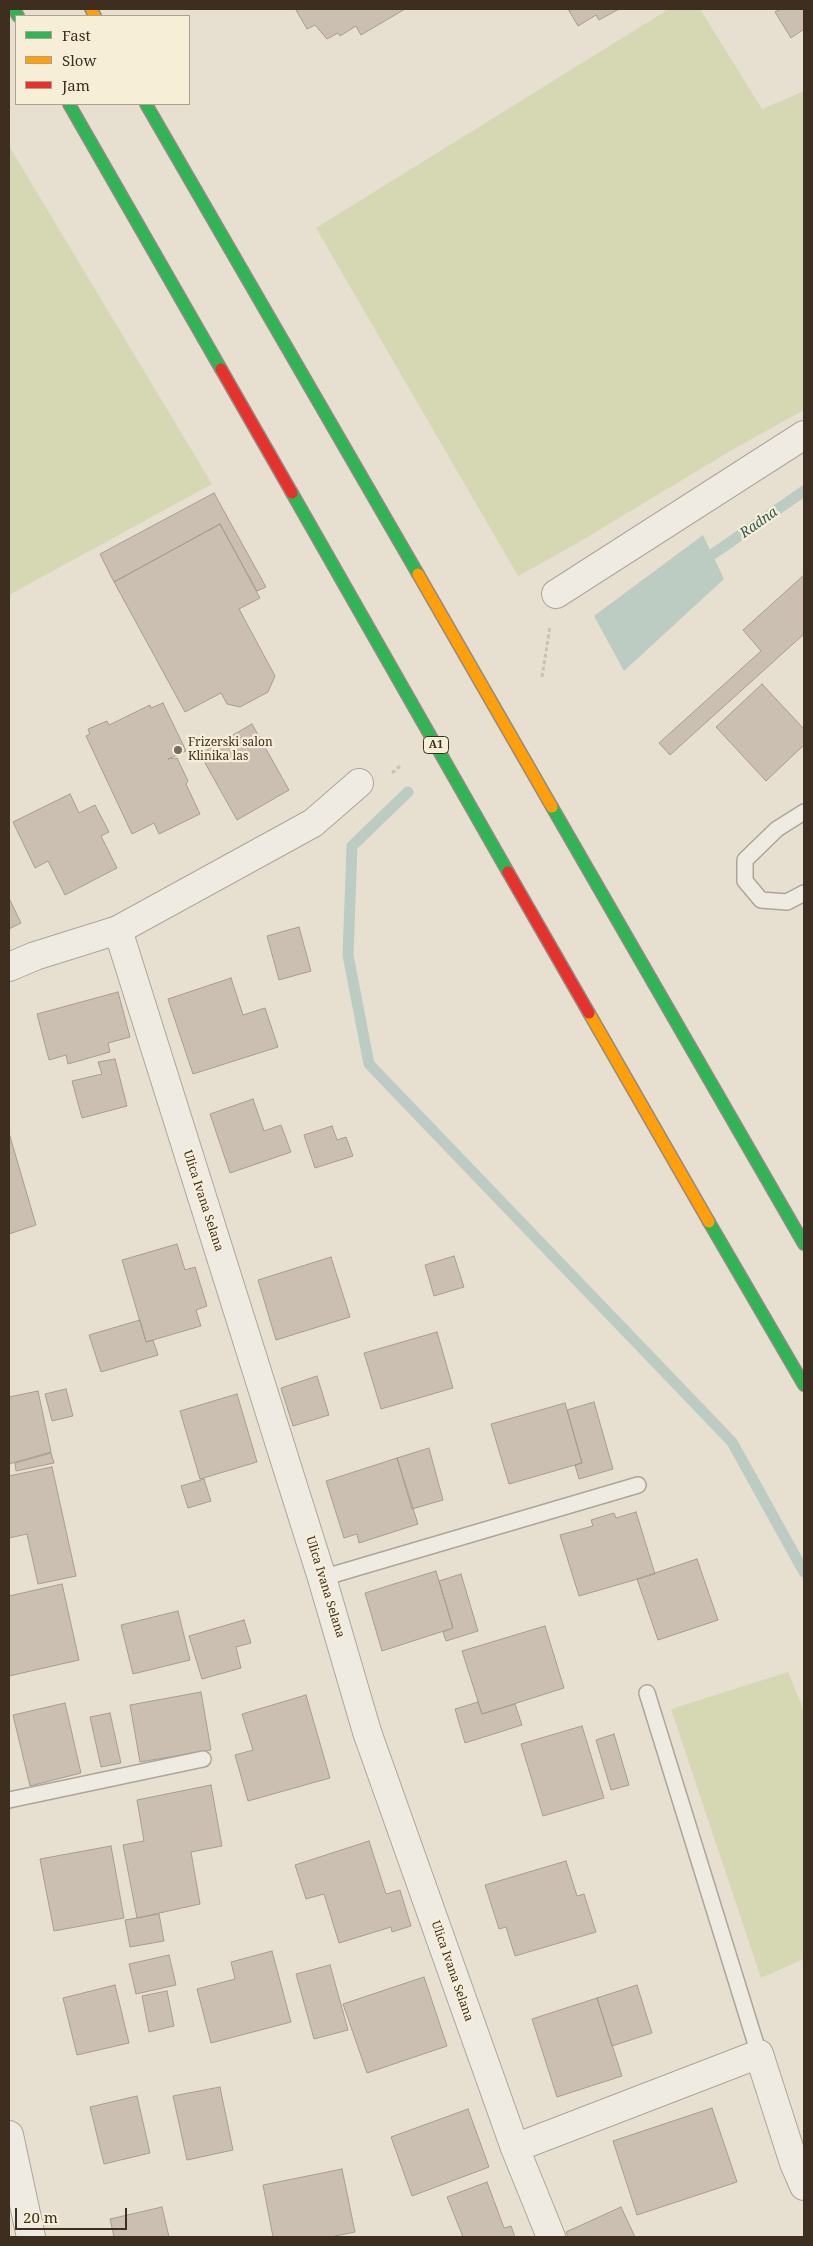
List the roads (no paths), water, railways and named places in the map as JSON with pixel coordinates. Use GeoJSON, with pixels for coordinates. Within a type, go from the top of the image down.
{"type":"FeatureCollection","features":[{"type":"Feature","properties":{"kind":"highway","name":"A1"},"geometry":{"type":"LineString","coordinates":[[70,105],[707,1219],[804,1384]]}},
{"type":"Feature","properties":{"kind":"highway"},"geometry":{"type":"LineString","coordinates":[[147,105],[804,1244]]}},
{"type":"Feature","properties":{"kind":"street"},"geometry":{"type":"LineString","coordinates":[[556,594],[804,435]]}},
{"type":"Feature","properties":{"kind":"street"},"geometry":{"type":"LineString","coordinates":[[9,967],[35,956],[118,930],[312,823],[359,783]]}},
{"type":"Feature","properties":{"kind":"street","name":"Ulica Ivana Selana"},"geometry":{"type":"LineString","coordinates":[[118,930],[322,1578],[367,1732],[515,2148],[551,2237]]}},
{"type":"Feature","properties":{"kind":"street"},"geometry":{"type":"LineString","coordinates":[[515,2148],[759,2054],[794,2163],[804,2186]]}},
{"type":"Feature","properties":{"kind":"street"},"geometry":{"type":"LineString","coordinates":[[9,2141],[31,2237]]}},
{"type":"Feature","properties":{"kind":"lane"},"geometry":{"type":"LineString","coordinates":[[804,812],[777,829],[745,860],[745,881],[760,900],[786,902],[804,893]]}},
{"type":"Feature","properties":{"kind":"lane"},"geometry":{"type":"LineString","coordinates":[[322,1578],[638,1485]]}},
{"type":"Feature","properties":{"kind":"lane"},"geometry":{"type":"LineString","coordinates":[[647,1693],[759,2054]]}},
{"type":"Feature","properties":{"kind":"lane"},"geometry":{"type":"LineString","coordinates":[[9,1800],[203,1760]]}},
{"type":"Feature","properties":{"kind":"waterway","name":"Radna"},"geometry":{"type":"LineString","coordinates":[[713,554],[804,491]]}},
{"type":"Feature","properties":{"kind":"waterway"},"geometry":{"type":"LineString","coordinates":[[408,792],[352,846],[348,955],[369,1064],[732,1442],[804,1572]]}},
{"type":"Feature","properties":{"kind":"place","name":"Frizerski salon Klinika las"},"geometry":{"type":"Point","coordinates":[178,750]}}]}
